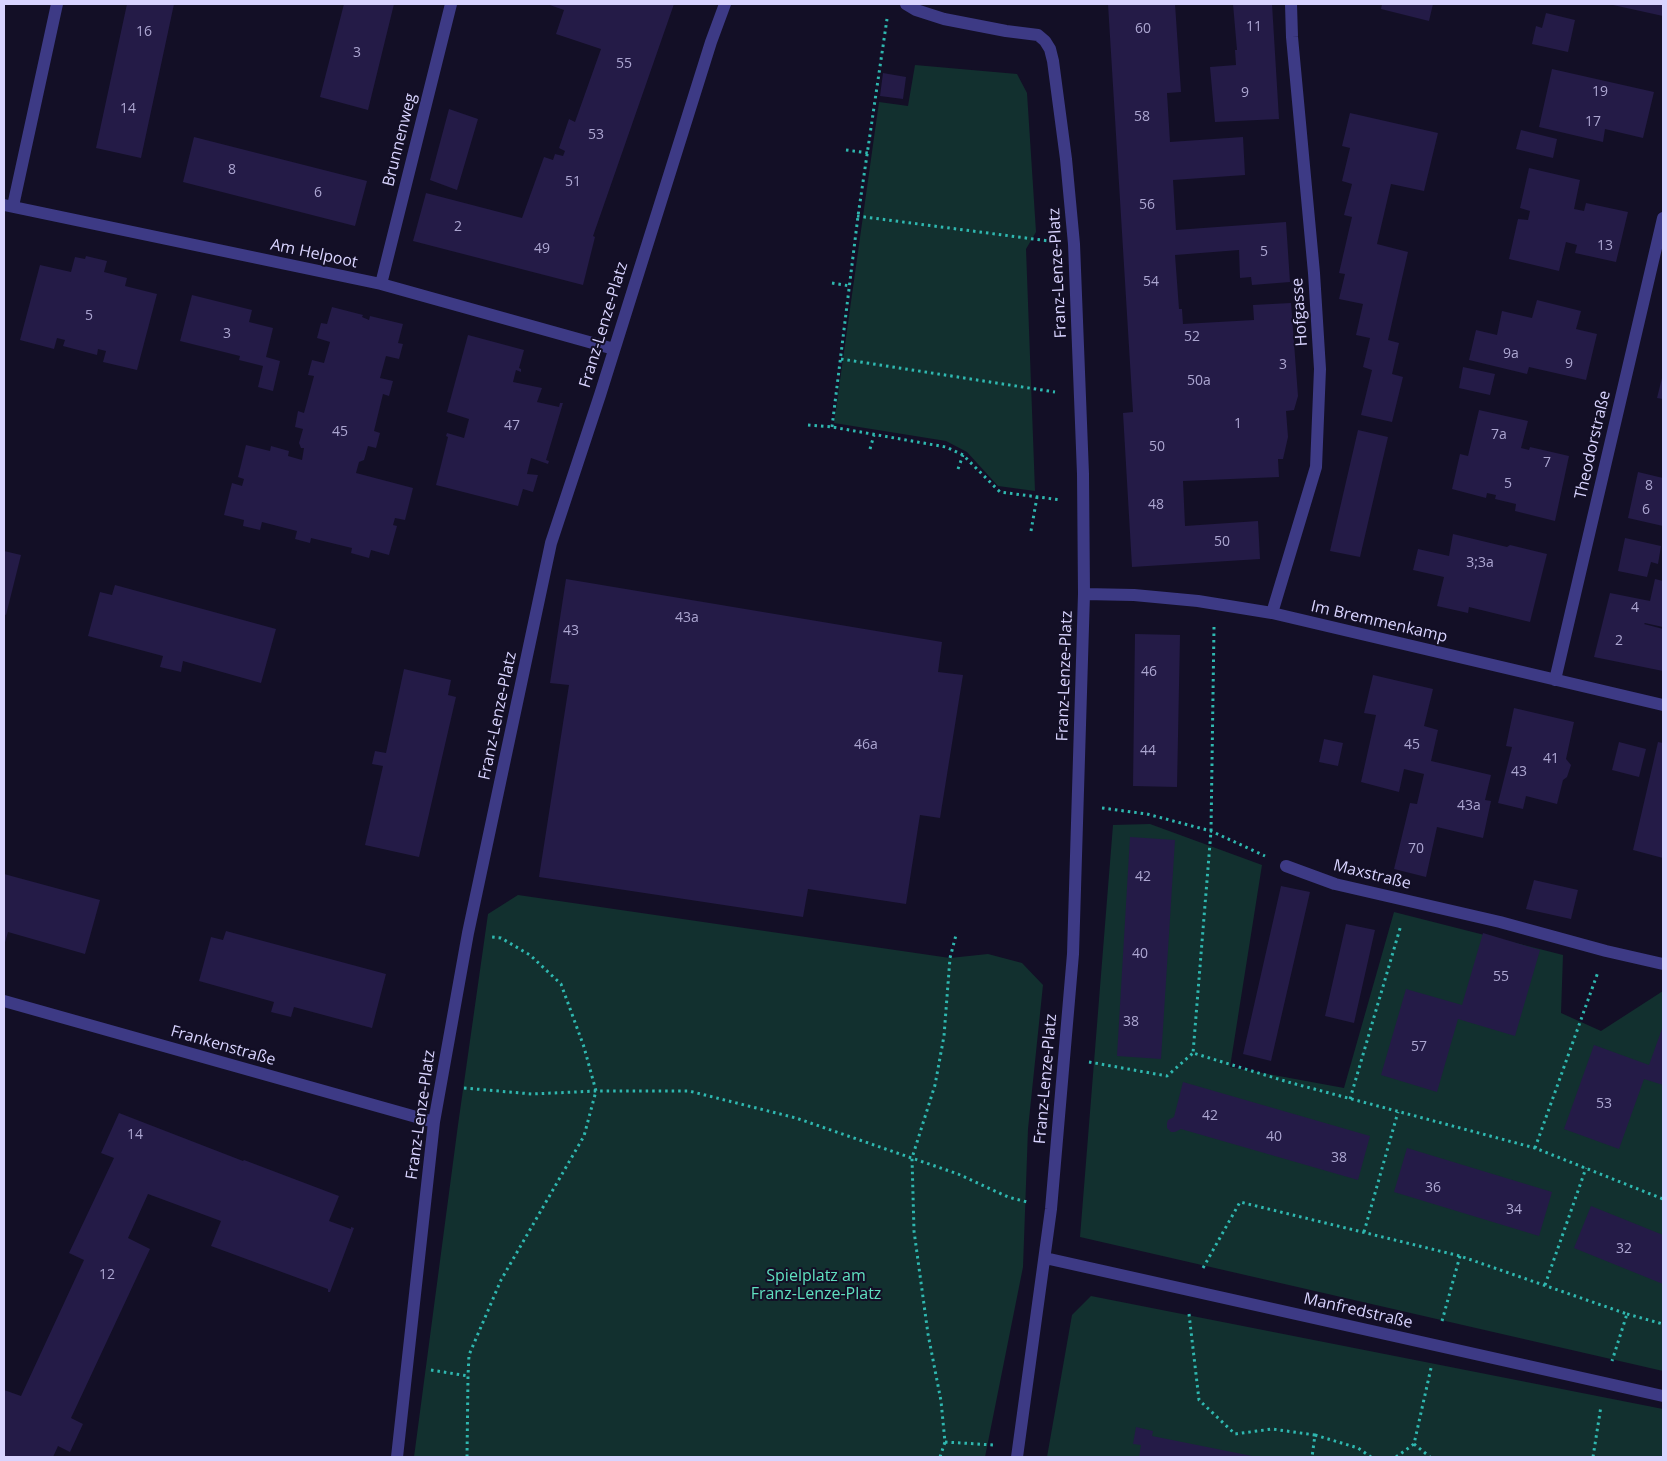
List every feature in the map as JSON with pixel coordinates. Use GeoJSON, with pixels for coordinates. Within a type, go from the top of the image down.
{"type":"FeatureCollection","features":[{"type":"Feature","properties":{"kind":"street"},"geometry":{"type":"LineString","coordinates":[[8,205],[56,4]]}},
{"type":"Feature","properties":{"kind":"street","name":"Brunnenweg"},"geometry":{"type":"LineString","coordinates":[[381,284],[451,4]]}},
{"type":"Feature","properties":{"kind":"street","name":"Franz-Lenze-Platz"},"geometry":{"type":"LineString","coordinates":[[397,1457],[434,1122],[468,933],[551,543],[711,42],[725,4]]}},
{"type":"Feature","properties":{"kind":"street","name":"Franz-Lenze-Platz"},"geometry":{"type":"LineString","coordinates":[[906,4],[916,10],[944,19],[1038,35],[1045,41],[1050,49],[1054,70],[1066,159],[1074,244],[1084,503],[1084,594],[1073,954],[1052,1209],[1018,1452]]}},
{"type":"Feature","properties":{"kind":"street","name":"Hofgasse"},"geometry":{"type":"LineString","coordinates":[[1272,613],[1316,467],[1320,369],[1314,274],[1292,37],[1291,4]]}},
{"type":"Feature","properties":{"kind":"street","name":"Am Helpoot"},"geometry":{"type":"LineString","coordinates":[[8,205],[381,284],[614,349]]}},
{"type":"Feature","properties":{"kind":"street","name":"Theodorstraße"},"geometry":{"type":"LineString","coordinates":[[1555,680],[1663,218]]}},
{"type":"Feature","properties":{"kind":"street","name":"Im Bremmenkamp"},"geometry":{"type":"LineString","coordinates":[[1084,594],[1134,595],[1272,613],[1663,705]]}},
{"type":"Feature","properties":{"kind":"street","name":"Maxstraße"},"geometry":{"type":"LineString","coordinates":[[1286,866],[1335,884],[1500,922],[1606,951],[1663,964]]}},
{"type":"Feature","properties":{"kind":"street","name":"Frankenstraße"},"geometry":{"type":"LineString","coordinates":[[4,1002],[434,1122]]}},
{"type":"Feature","properties":{"kind":"street","name":"Manfredstraße"},"geometry":{"type":"LineString","coordinates":[[1046,1258],[1663,1396]]}},
{"type":"Feature","properties":{"kind":"path"},"geometry":{"type":"LineString","coordinates":[[832,428],[857,216],[888,13]]}},
{"type":"Feature","properties":{"kind":"path"},"geometry":{"type":"LineString","coordinates":[[846,150],[868,153]]}},
{"type":"Feature","properties":{"kind":"path"},"geometry":{"type":"LineString","coordinates":[[857,216],[1074,244]]}},
{"type":"Feature","properties":{"kind":"path"},"geometry":{"type":"LineString","coordinates":[[832,283],[850,286]]}},
{"type":"Feature","properties":{"kind":"path"},"geometry":{"type":"LineString","coordinates":[[841,359],[1080,396]]}},
{"type":"Feature","properties":{"kind":"path"},"geometry":{"type":"LineString","coordinates":[[808,425],[946,447],[962,455],[1000,492],[1084,503]]}},
{"type":"Feature","properties":{"kind":"path"},"geometry":{"type":"LineString","coordinates":[[870,449],[874,435]]}},
{"type":"Feature","properties":{"kind":"path"},"geometry":{"type":"LineString","coordinates":[[958,469],[962,455]]}},
{"type":"Feature","properties":{"kind":"path"},"geometry":{"type":"LineString","coordinates":[[1032,531],[1037,497]]}},
{"type":"Feature","properties":{"kind":"path"},"geometry":{"type":"LineString","coordinates":[[1064,1058],[1167,1076],[1193,1052],[1211,831],[1214,604]]}},
{"type":"Feature","properties":{"kind":"path"},"geometry":{"type":"LineString","coordinates":[[1078,805],[1148,814],[1211,831],[1286,866]]}},
{"type":"Feature","properties":{"kind":"path"},"geometry":{"type":"LineString","coordinates":[[1350,1099],[1408,901]]}},
{"type":"Feature","properties":{"kind":"path"},"geometry":{"type":"LineString","coordinates":[[467,1457],[470,1355],[501,1280],[584,1136],[596,1091],[584,1047],[561,984],[530,955],[501,938],[468,933]]}},
{"type":"Feature","properties":{"kind":"path"},"geometry":{"type":"LineString","coordinates":[[940,1457],[945,1442],[941,1402],[928,1334],[914,1231],[912,1158],[935,1085],[944,1036],[950,958],[956,935]]}},
{"type":"Feature","properties":{"kind":"path"},"geometry":{"type":"LineString","coordinates":[[1535,1148],[1606,951]]}},
{"type":"Feature","properties":{"kind":"path"},"geometry":{"type":"LineString","coordinates":[[1193,1052],[1288,1082],[1535,1148],[1663,1199]]}},
{"type":"Feature","properties":{"kind":"path"},"geometry":{"type":"LineString","coordinates":[[441,1086],[532,1094],[596,1091],[688,1091],[796,1118],[958,1174],[1008,1197],[1052,1209]]}},
{"type":"Feature","properties":{"kind":"path"},"geometry":{"type":"LineString","coordinates":[[1364,1232],[1398,1112]]}},
{"type":"Feature","properties":{"kind":"path"},"geometry":{"type":"LineString","coordinates":[[1544,1286],[1586,1168]]}},
{"type":"Feature","properties":{"kind":"path"},"geometry":{"type":"LineString","coordinates":[[1371,1457],[1358,1448],[1315,1435],[1272,1429],[1235,1434],[1199,1400],[1189,1290],[1240,1202],[1460,1256],[1627,1314],[1663,1324]]}},
{"type":"Feature","properties":{"kind":"path"},"geometry":{"type":"LineString","coordinates":[[1593,1457],[1605,1383],[1627,1314]]}},
{"type":"Feature","properties":{"kind":"path"},"geometry":{"type":"LineString","coordinates":[[408,1366],[468,1376]]}},
{"type":"Feature","properties":{"kind":"path"},"geometry":{"type":"LineString","coordinates":[[1312,1457],[1315,1435]]}},
{"type":"Feature","properties":{"kind":"path"},"geometry":{"type":"LineString","coordinates":[[945,1442],[1018,1452]]}},
{"type":"Feature","properties":{"kind":"path"},"geometry":{"type":"LineString","coordinates":[[1414,1444],[1430,1457]]}},
{"type":"Feature","properties":{"kind":"green space"},"geometry":{"type":"Polygon","coordinates":[[[915,65],[1017,74],[1027,93],[1036,232],[1026,249],[1035,491],[998,486],[967,452],[946,441],[834,423],[879,102],[908,106],[915,65]]]}},
{"type":"Feature","properties":{"kind":"green space"},"geometry":{"type":"Polygon","coordinates":[[[1150,824],[1262,865],[1230,1067],[1344,1088],[1394,912],[1563,955],[1561,1013],[1601,1031],[1663,991],[1663,1371],[1080,1237],[1113,825],[1150,824]]]}},
{"type":"Feature","properties":{"kind":"green space","name":"Spielplatz am Franz-Lenze-Platz"},"geometry":{"type":"Polygon","coordinates":[[[518,895],[950,958],[988,954],[1022,963],[1043,985],[1028,1129],[1023,1267],[985,1457],[414,1457],[488,914],[518,895]]]}},
{"type":"Feature","properties":{"kind":"green space"},"geometry":{"type":"Polygon","coordinates":[[[1091,1296],[1663,1409],[1663,1457],[1047,1457],[1072,1315],[1091,1296]]]}},
{"type":"Feature","properties":{"kind":"building"},"geometry":{"type":"Polygon","coordinates":[[[127,4],[174,4],[141,158],[96,148],[127,4]]]}},
{"type":"Feature","properties":{"kind":"building"},"geometry":{"type":"Polygon","coordinates":[[[344,4],[394,4],[368,110],[320,97],[344,4]]]}},
{"type":"Feature","properties":{"kind":"building"},"geometry":{"type":"Polygon","coordinates":[[[547,4],[674,4],[593,236],[595,237],[583,285],[413,241],[426,193],[522,218],[544,157],[553,160],[555,154],[563,156],[565,151],[559,148],[569,119],[575,122],[601,49],[556,34],[564,10],[547,4]]]}},
{"type":"Feature","properties":{"kind":"building"},"geometry":{"type":"Polygon","coordinates":[[[1108,4],[1175,4],[1181,92],[1167,93],[1170,142],[1243,137],[1245,175],[1173,180],[1176,230],[1286,222],[1290,282],[1252,285],[1251,277],[1240,278],[1239,250],[1175,255],[1179,309],[1182,309],[1183,324],[1254,320],[1253,305],[1291,303],[1298,396],[1294,410],[1286,411],[1288,437],[1283,459],[1278,459],[1279,477],[1183,481],[1185,526],[1258,521],[1260,559],[1132,567],[1123,413],[1133,412],[1108,4]]]}},
{"type":"Feature","properties":{"kind":"building"},"geometry":{"type":"Polygon","coordinates":[[[1233,4],[1272,4],[1279,119],[1215,122],[1210,67],[1236,65],[1235,50],[1237,50],[1233,4]]]}},
{"type":"Feature","properties":{"kind":"building"},"geometry":{"type":"Polygon","coordinates":[[[1382,4],[1433,4],[1429,21],[1381,9],[1382,4]]]}},
{"type":"Feature","properties":{"kind":"building"},"geometry":{"type":"Polygon","coordinates":[[[1663,4],[1663,16],[1613,5],[1663,4]]]}},
{"type":"Feature","properties":{"kind":"building"},"geometry":{"type":"Polygon","coordinates":[[[1546,13],[1575,20],[1568,52],[1532,44],[1536,26],[1542,28],[1546,13]]]}},
{"type":"Feature","properties":{"kind":"building"},"geometry":{"type":"Polygon","coordinates":[[[1552,69],[1654,92],[1643,138],[1605,129],[1603,142],[1539,127],[1552,69]]]}},
{"type":"Feature","properties":{"kind":"building"},"geometry":{"type":"Polygon","coordinates":[[[883,73],[906,77],[903,99],[880,96],[883,73]]]}},
{"type":"Feature","properties":{"kind":"building"},"geometry":{"type":"Polygon","coordinates":[[[449,109],[478,119],[457,190],[430,180],[449,109]]]}},
{"type":"Feature","properties":{"kind":"building"},"geometry":{"type":"Polygon","coordinates":[[[1350,113],[1438,133],[1424,191],[1391,184],[1377,244],[1408,252],[1388,340],[1399,343],[1392,374],[1403,377],[1392,422],[1361,415],[1372,370],[1363,367],[1370,338],[1356,335],[1363,304],[1339,299],[1345,274],[1339,273],[1352,217],[1344,215],[1352,184],[1342,181],[1350,148],[1342,146],[1350,113]]]}},
{"type":"Feature","properties":{"kind":"building"},"geometry":{"type":"Polygon","coordinates":[[[1521,130],[1557,139],[1553,158],[1516,149],[1521,130]]]}},
{"type":"Feature","properties":{"kind":"building"},"geometry":{"type":"Polygon","coordinates":[[[194,137],[367,181],[355,226],[183,182],[194,137]]]}},
{"type":"Feature","properties":{"kind":"building"},"geometry":{"type":"Polygon","coordinates":[[[1529,168],[1580,180],[1574,209],[1584,211],[1586,203],[1628,212],[1616,262],[1575,253],[1577,245],[1566,242],[1559,271],[1509,259],[1518,219],[1528,220],[1530,211],[1520,208],[1529,168]]]}},
{"type":"Feature","properties":{"kind":"building"},"geometry":{"type":"Polygon","coordinates":[[[86,256],[107,261],[104,272],[127,278],[125,286],[157,294],[137,370],[103,362],[106,351],[98,349],[97,355],[63,346],[65,340],[57,338],[54,349],[20,340],[40,265],[71,272],[75,257],[85,259],[86,256]]]}},
{"type":"Feature","properties":{"kind":"building"},"geometry":{"type":"Polygon","coordinates":[[[192,295],[252,310],[249,322],[273,328],[266,357],[280,361],[273,391],[258,387],[263,366],[239,360],[240,356],[180,341],[192,295]]]}},
{"type":"Feature","properties":{"kind":"building"},"geometry":{"type":"Polygon","coordinates":[[[1537,300],[1581,311],[1576,329],[1597,334],[1586,380],[1529,367],[1527,374],[1469,360],[1476,330],[1497,335],[1502,311],[1532,318],[1537,300]]]}},
{"type":"Feature","properties":{"kind":"building"},"geometry":{"type":"Polygon","coordinates":[[[332,307],[363,315],[362,317],[369,320],[370,316],[403,324],[398,343],[403,344],[399,359],[386,356],[380,378],[393,381],[389,396],[383,394],[374,431],[380,433],[376,448],[368,446],[364,460],[359,462],[356,473],[413,488],[405,520],[395,518],[393,525],[397,526],[389,555],[371,550],[369,558],[351,553],[352,548],[311,538],[310,543],[295,539],[297,531],[262,522],[260,530],[243,526],[244,520],[224,515],[232,483],[242,486],[244,479],[238,477],[246,445],[270,451],[271,446],[289,451],[288,456],[302,460],[304,448],[301,448],[299,443],[303,429],[295,427],[298,411],[304,413],[314,376],[308,375],[312,360],[324,363],[330,342],[317,338],[321,323],[327,324],[332,307]]]}},
{"type":"Feature","properties":{"kind":"building"},"geometry":{"type":"Polygon","coordinates":[[[468,335],[524,350],[519,368],[521,372],[516,370],[513,382],[542,388],[537,402],[559,407],[560,403],[563,403],[546,460],[549,461],[548,464],[531,458],[527,474],[538,475],[533,492],[523,489],[518,506],[436,485],[448,437],[446,436],[447,433],[464,438],[469,419],[447,412],[468,335]]]}},
{"type":"Feature","properties":{"kind":"building"},"geometry":{"type":"Polygon","coordinates":[[[1463,367],[1495,374],[1490,395],[1459,388],[1463,367]]]}},
{"type":"Feature","properties":{"kind":"building"},"geometry":{"type":"Polygon","coordinates":[[[1663,374],[1663,399],[1657,398],[1663,374]]]}},
{"type":"Feature","properties":{"kind":"building"},"geometry":{"type":"Polygon","coordinates":[[[1479,410],[1528,421],[1521,448],[1529,450],[1530,447],[1569,456],[1555,521],[1515,511],[1516,504],[1495,499],[1496,495],[1487,493],[1486,498],[1452,489],[1460,454],[1468,456],[1479,410]]]}},
{"type":"Feature","properties":{"kind":"building"},"geometry":{"type":"Polygon","coordinates":[[[1358,430],[1388,437],[1360,557],[1330,551],[1358,430]]]}},
{"type":"Feature","properties":{"kind":"building"},"geometry":{"type":"Polygon","coordinates":[[[1638,472],[1663,478],[1663,526],[1628,518],[1638,472]]]}},
{"type":"Feature","properties":{"kind":"building"},"geometry":{"type":"Polygon","coordinates":[[[1453,534],[1547,554],[1530,622],[1469,607],[1468,613],[1437,606],[1444,577],[1413,570],[1418,549],[1449,556],[1453,534]]]}},
{"type":"Feature","properties":{"kind":"building"},"geometry":{"type":"Polygon","coordinates":[[[1625,538],[1661,546],[1658,564],[1651,562],[1647,577],[1618,571],[1625,538]]]}},
{"type":"Feature","properties":{"kind":"building"},"geometry":{"type":"Polygon","coordinates":[[[4,551],[21,555],[6,615],[4,614],[4,551]]]}},
{"type":"Feature","properties":{"kind":"building"},"geometry":{"type":"Polygon","coordinates":[[[566,579],[942,642],[938,672],[963,675],[940,818],[920,815],[906,904],[808,889],[803,917],[539,877],[569,685],[550,683],[566,579]]]}},
{"type":"Feature","properties":{"kind":"building"},"geometry":{"type":"Polygon","coordinates":[[[1655,579],[1663,581],[1663,627],[1644,624],[1663,629],[1663,671],[1594,657],[1610,593],[1650,601],[1655,579]]]}},
{"type":"Feature","properties":{"kind":"building"},"geometry":{"type":"Polygon","coordinates":[[[115,585],[276,629],[261,683],[183,661],[181,672],[160,667],[163,656],[88,636],[100,592],[112,595],[115,585]]]}},
{"type":"Feature","properties":{"kind":"building"},"geometry":{"type":"Polygon","coordinates":[[[1135,634],[1180,635],[1177,787],[1133,786],[1135,634]]]}},
{"type":"Feature","properties":{"kind":"building"},"geometry":{"type":"Polygon","coordinates":[[[404,669],[451,680],[448,695],[456,697],[419,857],[365,845],[383,766],[372,764],[375,751],[386,753],[404,669]]]}},
{"type":"Feature","properties":{"kind":"building"},"geometry":{"type":"Polygon","coordinates":[[[1373,675],[1433,689],[1424,726],[1438,730],[1431,761],[1491,775],[1485,800],[1491,801],[1483,838],[1437,827],[1426,877],[1394,869],[1410,803],[1417,804],[1424,774],[1404,769],[1399,792],[1361,782],[1376,715],[1364,713],[1373,675]]]}},
{"type":"Feature","properties":{"kind":"building"},"geometry":{"type":"Polygon","coordinates":[[[1514,708],[1574,722],[1566,759],[1571,765],[1567,777],[1563,780],[1557,804],[1526,796],[1523,809],[1498,803],[1512,747],[1506,746],[1514,708]]]}},
{"type":"Feature","properties":{"kind":"building"},"geometry":{"type":"Polygon","coordinates":[[[1324,739],[1343,743],[1338,766],[1319,762],[1324,739]]]}},
{"type":"Feature","properties":{"kind":"building"},"geometry":{"type":"Polygon","coordinates":[[[1619,742],[1646,749],[1639,777],[1612,770],[1619,742]]]}},
{"type":"Feature","properties":{"kind":"building"},"geometry":{"type":"Polygon","coordinates":[[[1658,742],[1663,743],[1663,858],[1633,850],[1658,742]]]}},
{"type":"Feature","properties":{"kind":"building"},"geometry":{"type":"Polygon","coordinates":[[[1130,837],[1175,840],[1161,1059],[1117,1056],[1130,837]]]}},
{"type":"Feature","properties":{"kind":"building"},"geometry":{"type":"Polygon","coordinates":[[[4,874],[100,900],[85,954],[8,932],[4,946],[4,874]]]}},
{"type":"Feature","properties":{"kind":"building"},"geometry":{"type":"Polygon","coordinates":[[[1534,880],[1578,890],[1571,919],[1526,909],[1534,880]]]}},
{"type":"Feature","properties":{"kind":"building"},"geometry":{"type":"Polygon","coordinates":[[[1281,886],[1310,892],[1271,1061],[1243,1054],[1281,886]]]}},
{"type":"Feature","properties":{"kind":"building"},"geometry":{"type":"Polygon","coordinates":[[[1346,924],[1375,930],[1354,1023],[1325,1016],[1346,924]]]}},
{"type":"Feature","properties":{"kind":"building"},"geometry":{"type":"Polygon","coordinates":[[[226,931],[386,974],[372,1028],[294,1007],[291,1017],[271,1012],[274,1002],[199,981],[211,937],[223,940],[226,931]]]}},
{"type":"Feature","properties":{"kind":"building"},"geometry":{"type":"Polygon","coordinates":[[[1483,933],[1540,950],[1515,1036],[1458,1019],[1437,1092],[1381,1075],[1406,989],[1462,1005],[1483,933]]]}},
{"type":"Feature","properties":{"kind":"building"},"geometry":{"type":"Polygon","coordinates":[[[1663,1026],[1663,1085],[1644,1079],[1619,1149],[1564,1129],[1594,1045],[1649,1065],[1663,1026]]]}},
{"type":"Feature","properties":{"kind":"building"},"geometry":{"type":"Polygon","coordinates":[[[1183,1082],[1370,1136],[1358,1180],[1181,1129],[1171,1132],[1167,1128],[1167,1123],[1168,1120],[1174,1117],[1183,1082]]]}},
{"type":"Feature","properties":{"kind":"building"},"geometry":{"type":"Polygon","coordinates":[[[119,1113],[339,1196],[329,1221],[351,1229],[351,1227],[354,1228],[330,1292],[328,1292],[328,1289],[211,1246],[221,1221],[148,1194],[128,1238],[150,1249],[71,1418],[83,1424],[70,1452],[58,1446],[53,1457],[4,1457],[4,1390],[21,1396],[84,1260],[69,1253],[114,1158],[101,1153],[119,1113]]]}},
{"type":"Feature","properties":{"kind":"building"},"geometry":{"type":"Polygon","coordinates":[[[1407,1148],[1552,1192],[1539,1236],[1394,1192],[1407,1148]]]}},
{"type":"Feature","properties":{"kind":"building"},"geometry":{"type":"Polygon","coordinates":[[[1591,1206],[1663,1235],[1663,1284],[1574,1248],[1591,1206]]]}},
{"type":"Feature","properties":{"kind":"building"},"geometry":{"type":"Polygon","coordinates":[[[1136,1427],[1153,1431],[1152,1436],[1257,1457],[1139,1457],[1141,1445],[1133,1444],[1136,1427]]]}}]}
